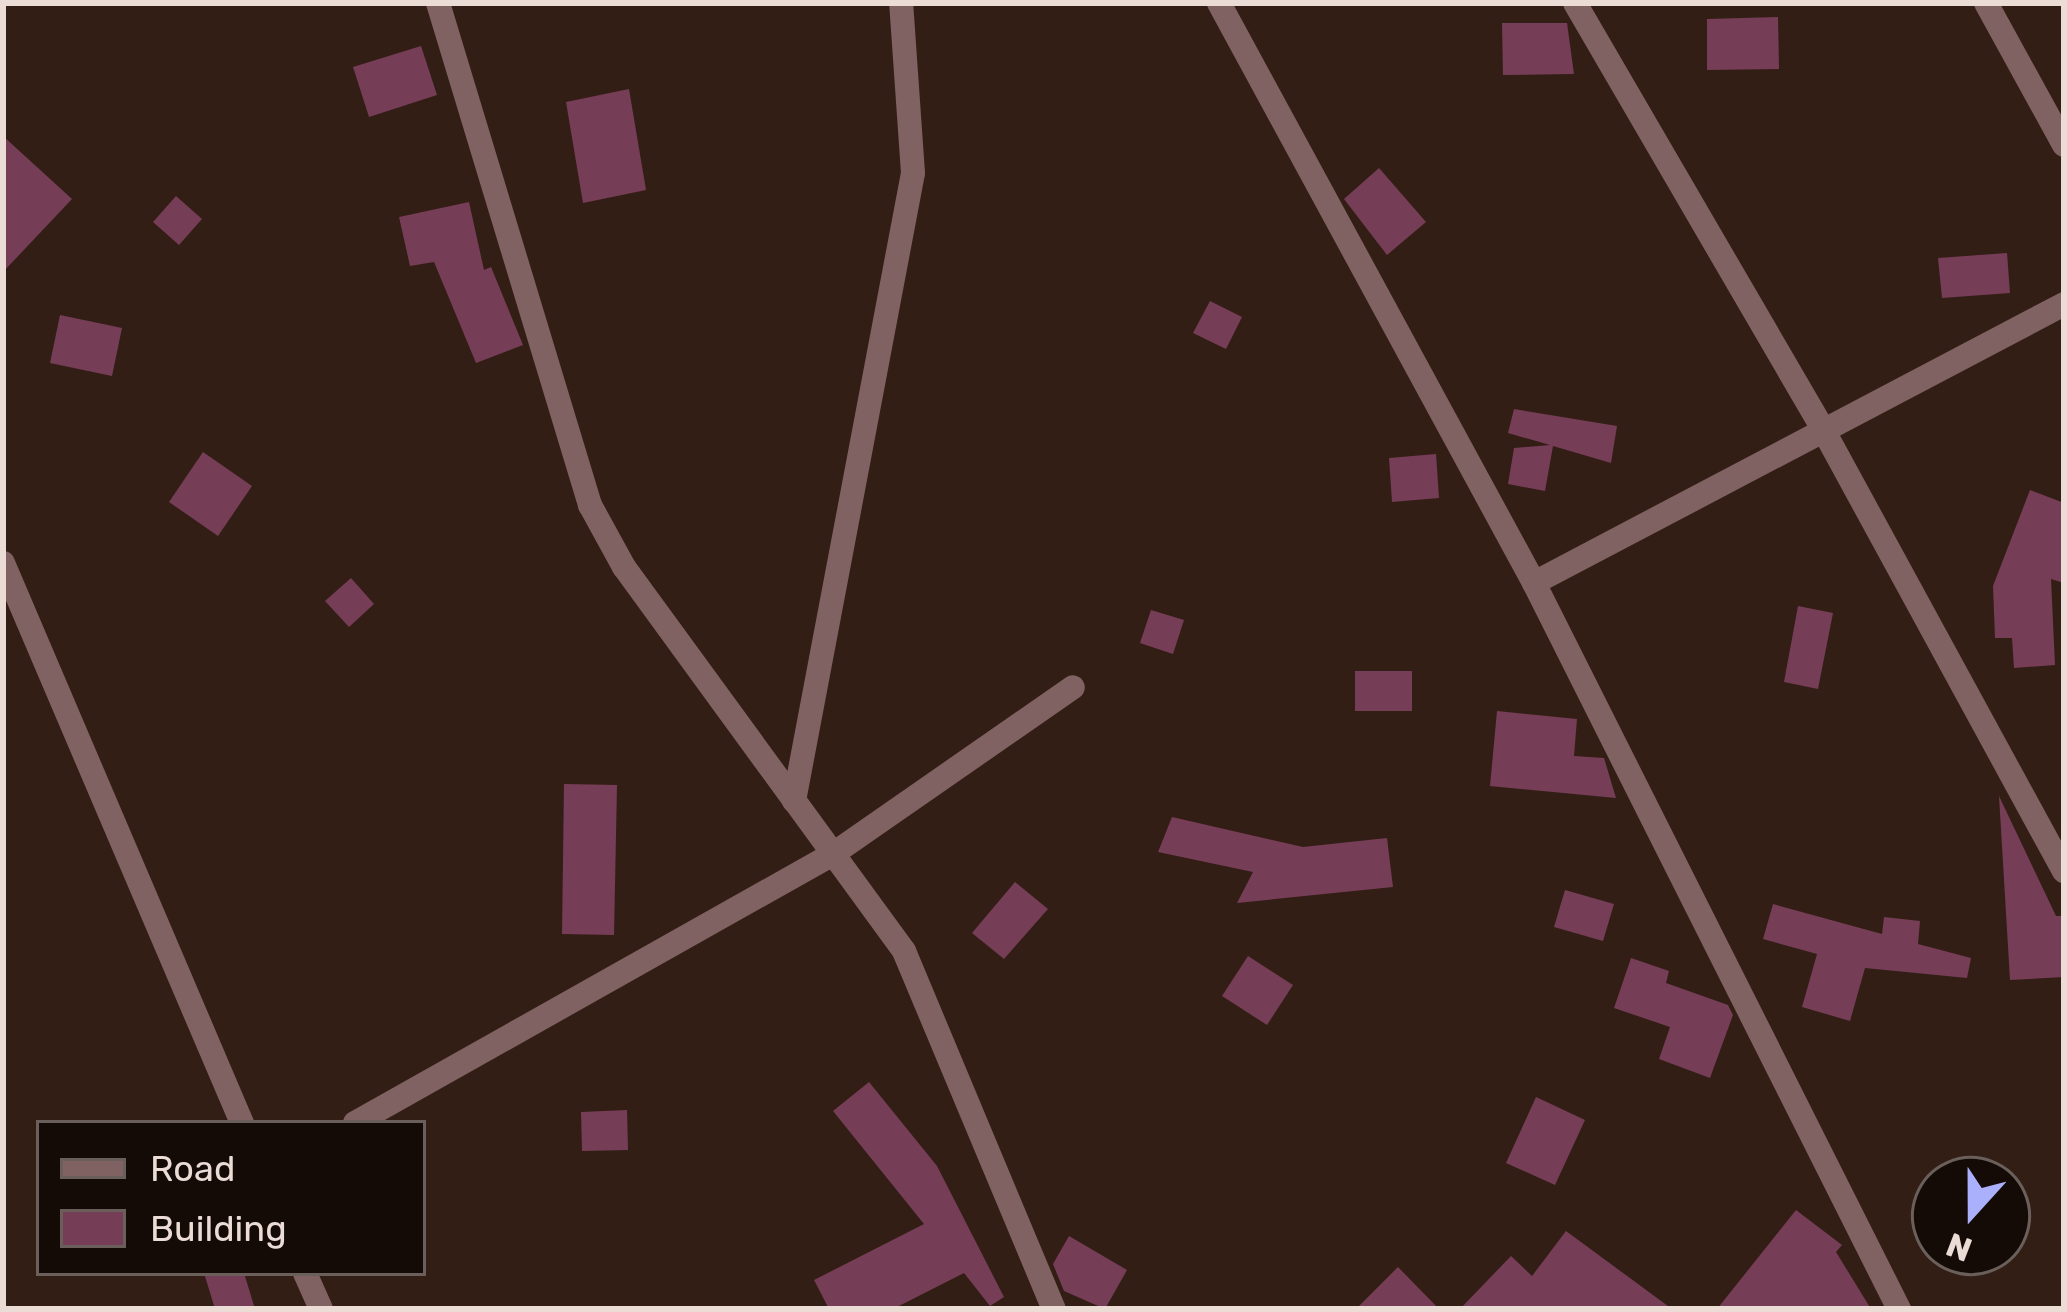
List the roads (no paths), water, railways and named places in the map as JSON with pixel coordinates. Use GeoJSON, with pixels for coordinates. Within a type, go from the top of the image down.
{"type":"FeatureCollection","features":[{"type":"Feature","properties":{"kind":"street"},"geometry":{"type":"LineString","coordinates":[[438,3],[590,505],[624,567],[904,951],[1054,1309]]}},
{"type":"Feature","properties":{"kind":"street"},"geometry":{"type":"LineString","coordinates":[[794,801],[913,173],[901,3]]}},
{"type":"Feature","properties":{"kind":"street"},"geometry":{"type":"LineString","coordinates":[[1219,3],[1534,583],[1899,1309]]}},
{"type":"Feature","properties":{"kind":"street"},"geometry":{"type":"LineString","coordinates":[[1575,3],[1825,433],[2064,872]]}},
{"type":"Feature","properties":{"kind":"street"},"geometry":{"type":"LineString","coordinates":[[1986,3],[2064,145]]}},
{"type":"Feature","properties":{"kind":"street"},"geometry":{"type":"LineString","coordinates":[[1534,583],[2064,304]]}},
{"type":"Feature","properties":{"kind":"street"},"geometry":{"type":"LineString","coordinates":[[3,563],[241,1120]]}},
{"type":"Feature","properties":{"kind":"street"},"geometry":{"type":"LineString","coordinates":[[361,1120],[833,854],[1073,688]]}},
{"type":"Feature","properties":{"kind":"street"},"geometry":{"type":"LineString","coordinates":[[306,1276],[321,1309]]}}]}
